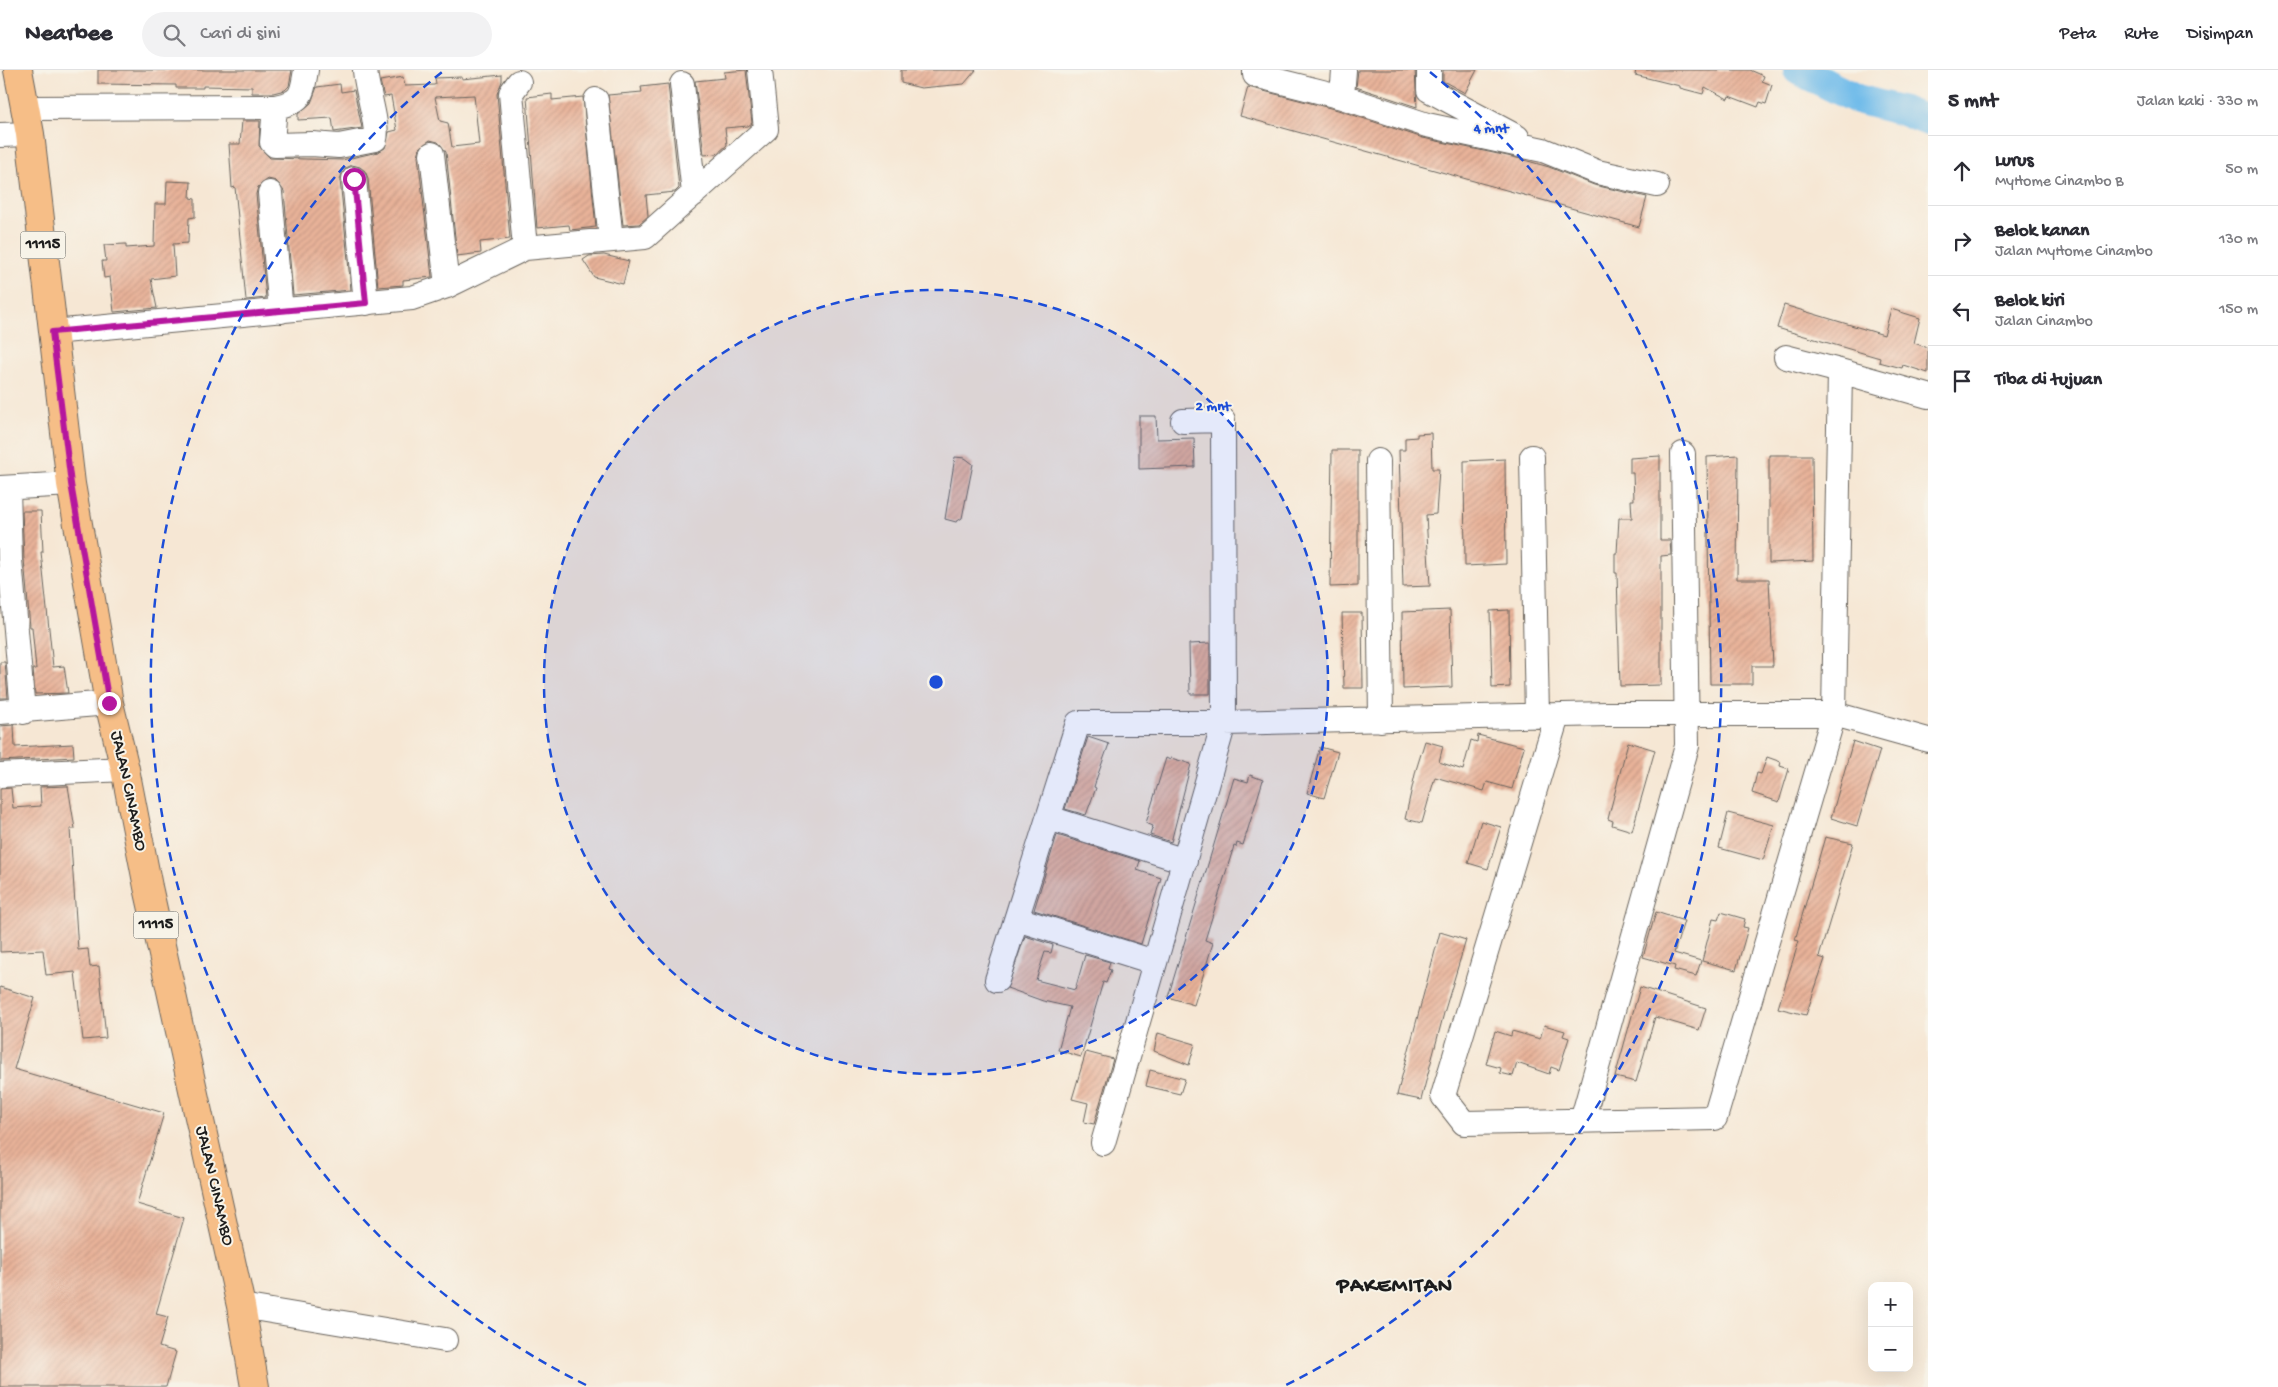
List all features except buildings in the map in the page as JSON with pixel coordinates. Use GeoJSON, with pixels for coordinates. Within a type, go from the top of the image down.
{"type":"FeatureCollection","features":[{"type":"Feature","properties":{"kind":"main road","name":"JALAN CINAMBO"},"geometry":{"type":"LineString","coordinates":[[18,70],[30,134],[70,472],[109,703],[125,769],[148,887],[241,1306],[255,1387]]}},
{"type":"Feature","properties":{"kind":"street"},"geometry":{"type":"LineString","coordinates":[[25,108],[275,107],[290,104],[297,100],[302,90],[306,70]]}},
{"type":"Feature","properties":{"kind":"street"},"geometry":{"type":"LineString","coordinates":[[275,107],[272,142],[275,145],[312,144],[339,146],[376,139],[365,70]]}},
{"type":"Feature","properties":{"kind":"street"},"geometry":{"type":"LineString","coordinates":[[52,332],[412,298],[447,286],[525,248],[645,237],[692,183],[721,169],[766,129],[760,70]]}},
{"type":"Feature","properties":{"kind":"street"},"geometry":{"type":"LineString","coordinates":[[1342,97],[1344,70]]}},
{"type":"Feature","properties":{"kind":"street"},"geometry":{"type":"LineString","coordinates":[[1249,72],[1342,97],[1427,125],[1543,150]]}},
{"type":"Feature","properties":{"kind":"street"},"geometry":{"type":"LineString","coordinates":[[1427,125],[1429,80],[1543,150],[1597,172],[1657,186]]}},
{"type":"Feature","properties":{"kind":"street"},"geometry":{"type":"LineString","coordinates":[[520,82],[511,93],[525,248]]}},
{"type":"Feature","properties":{"kind":"street"},"geometry":{"type":"LineString","coordinates":[[682,84],[692,183]]}},
{"type":"Feature","properties":{"kind":"street"},"geometry":{"type":"LineString","coordinates":[[596,100],[611,240]]}},
{"type":"Feature","properties":{"kind":"street"},"geometry":{"type":"LineString","coordinates":[[0,144],[0,135],[30,134]]}},
{"type":"Feature","properties":{"kind":"street"},"geometry":{"type":"LineString","coordinates":[[432,154],[447,286]]}},
{"type":"Feature","properties":{"kind":"street"},"geometry":{"type":"LineString","coordinates":[[354,179],[366,303]]}},
{"type":"Feature","properties":{"kind":"street"},"geometry":{"type":"LineString","coordinates":[[270,193],[281,311]]}},
{"type":"Feature","properties":{"kind":"street"},"geometry":{"type":"LineString","coordinates":[[1786,357],[1928,396]]}},
{"type":"Feature","properties":{"kind":"street"},"geometry":{"type":"LineString","coordinates":[[1532,457],[1547,716],[1443,1096],[1464,1123],[1715,1118],[1834,714],[1840,371]]}},
{"type":"Feature","properties":{"kind":"street"},"geometry":{"type":"LineString","coordinates":[[1103,1143],[1224,723],[1223,420],[1183,421]]}},
{"type":"Feature","properties":{"kind":"street"},"geometry":{"type":"LineString","coordinates":[[1582,1121],[1687,746],[1683,454]]}},
{"type":"Feature","properties":{"kind":"street"},"geometry":{"type":"LineString","coordinates":[[1378,461],[1381,720]]}},
{"type":"Feature","properties":{"kind":"street"},"geometry":{"type":"LineString","coordinates":[[23,712],[8,631],[4,488],[70,472]]}},
{"type":"Feature","properties":{"kind":"street"},"geometry":{"type":"LineString","coordinates":[[0,712],[23,712],[109,703]]}},
{"type":"Feature","properties":{"kind":"street"},"geometry":{"type":"LineString","coordinates":[[997,980],[1078,723],[1224,723],[1686,714],[1834,714],[1928,740]]}},
{"type":"Feature","properties":{"kind":"street"},"geometry":{"type":"LineString","coordinates":[[0,775],[125,769]]}},
{"type":"Feature","properties":{"kind":"street"},"geometry":{"type":"LineString","coordinates":[[1049,818],[1185,861]]}},
{"type":"Feature","properties":{"kind":"street"},"geometry":{"type":"LineString","coordinates":[[1017,919],[1154,962]]}},
{"type":"Feature","properties":{"kind":"street"},"geometry":{"type":"LineString","coordinates":[[241,1306],[445,1340]]}},
{"type":"Feature","properties":{"kind":"waterway"},"geometry":{"type":"LineString","coordinates":[[1798,70],[1857,99],[1903,111],[1928,121]]}},
{"type":"Feature","properties":{"kind":"district","name":"PAKEMITAN"},"geometry":{"type":"Point","coordinates":[1395,1287]}},
{"type":"Feature","properties":{"kind":"route"},"geometry":{"type":"LineString","coordinates":[[109,703],[71,484],[52,332],[366,303],[354,179]]}}]}
